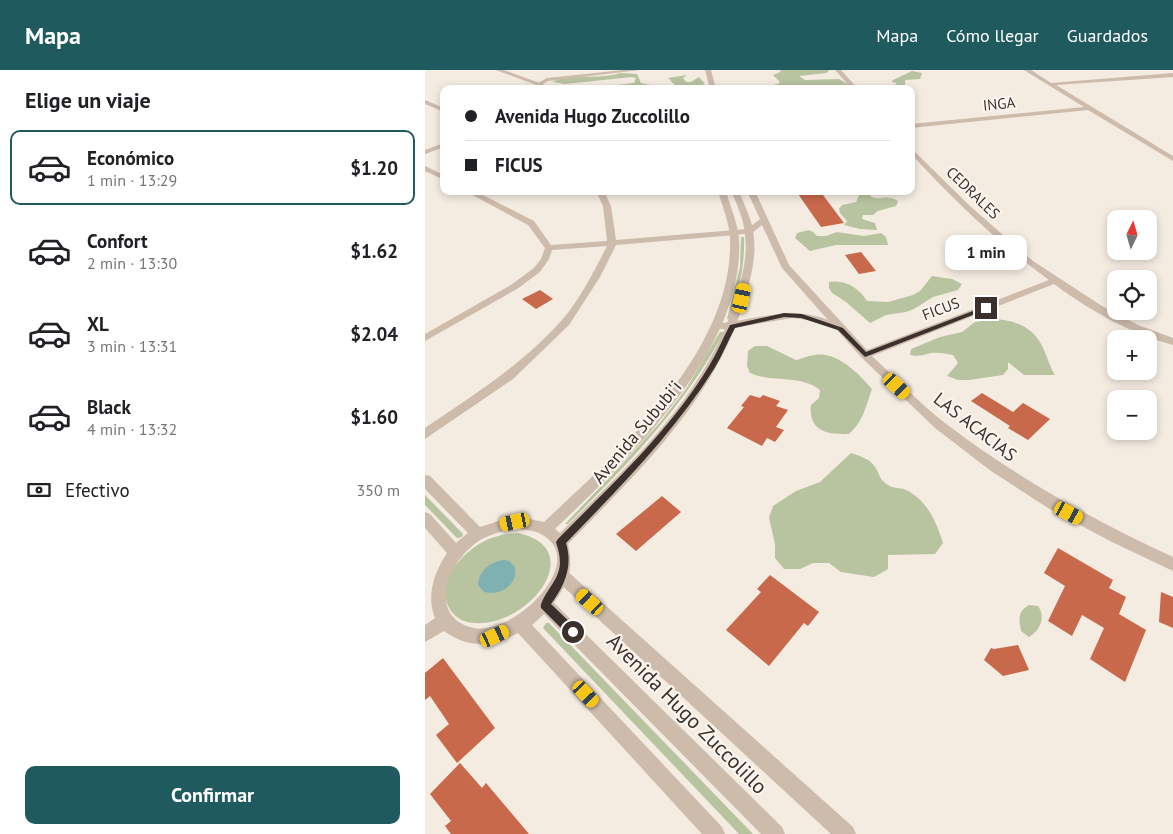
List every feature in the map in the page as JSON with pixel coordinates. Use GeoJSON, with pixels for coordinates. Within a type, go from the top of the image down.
{"type":"FeatureCollection","features":[{"type":"Feature","properties":{"kind":"street"},"geometry":{"type":"LineString","coordinates":[[539,85],[547,80],[637,70]]}},
{"type":"Feature","properties":{"kind":"street"},"geometry":{"type":"LineString","coordinates":[[708,70],[712,85]]}},
{"type":"Feature","properties":{"kind":"street"},"geometry":{"type":"LineString","coordinates":[[838,70],[851,85]]}},
{"type":"Feature","properties":{"kind":"street"},"geometry":{"type":"LineString","coordinates":[[1027,70],[1173,159]]}},
{"type":"Feature","properties":{"kind":"street"},"geometry":{"type":"LineString","coordinates":[[497,71],[534,85]]}},
{"type":"Feature","properties":{"kind":"street"},"geometry":{"type":"LineString","coordinates":[[1052,84],[1173,75]]}},
{"type":"Feature","properties":{"kind":"street"},"geometry":{"type":"LineString","coordinates":[[425,102],[440,108]]}},
{"type":"Feature","properties":{"kind":"street","name":"INGA"},"geometry":{"type":"LineString","coordinates":[[915,126],[1090,108]]}},
{"type":"Feature","properties":{"kind":"street"},"geometry":{"type":"LineString","coordinates":[[425,152],[440,147]]}},
{"type":"Feature","properties":{"kind":"street","name":"CEDRALES"},"geometry":{"type":"LineString","coordinates":[[915,154],[944,186],[982,222],[1055,281],[1105,311],[1153,335],[1173,342]]}},
{"type":"Feature","properties":{"kind":"street"},"geometry":{"type":"LineString","coordinates":[[425,168],[440,176]]}},
{"type":"Feature","properties":{"kind":"street"},"geometry":{"type":"LineString","coordinates":[[477,195],[531,223],[549,248]]}},
{"type":"Feature","properties":{"kind":"street"},"geometry":{"type":"LineString","coordinates":[[425,434],[509,376],[565,323],[595,277],[612,244],[607,206],[602,195]]}},
{"type":"Feature","properties":{"kind":"street","name":"Avenida Sububi'i"},"geometry":{"type":"LineString","coordinates":[[547,528],[617,461],[656,418],[690,371],[715,327],[728,298],[735,266],[735,233],[731,209],[724,195]]}},
{"type":"Feature","properties":{"kind":"street","name":"Avenida Sububi'i"},"geometry":{"type":"LineString","coordinates":[[561,542],[631,470],[671,424],[712,367],[733,326],[749,267],[749,230],[736,195]]}},
{"type":"Feature","properties":{"kind":"street","name":"LAS ACACIAS"},"geometry":{"type":"LineString","coordinates":[[753,195],[785,266],[865,355],[939,425],[996,467],[1053,504],[1117,538],[1173,564]]}},
{"type":"Feature","properties":{"kind":"street"},"geometry":{"type":"LineString","coordinates":[[549,248],[735,233],[749,230],[764,220]]}},
{"type":"Feature","properties":{"kind":"street"},"geometry":{"type":"LineString","coordinates":[[749,230],[770,234]]}},
{"type":"Feature","properties":{"kind":"street"},"geometry":{"type":"LineString","coordinates":[[425,338],[514,287],[537,270],[545,260],[549,248]]}},
{"type":"Feature","properties":{"kind":"street","name":"FICUS"},"geometry":{"type":"LineString","coordinates":[[865,355],[1055,281]]}},
{"type":"Feature","properties":{"kind":"street"},"geometry":{"type":"LineString","coordinates":[[715,327],[733,326],[784,315],[820,321],[841,329]]}},
{"type":"Feature","properties":{"kind":"street"},"geometry":{"type":"LineString","coordinates":[[425,480],[478,534]]}},
{"type":"Feature","properties":{"kind":"street"},"geometry":{"type":"LineString","coordinates":[[425,518],[455,552]]}},
{"type":"Feature","properties":{"kind":"street"},"geometry":{"type":"LineString","coordinates":[[515,522],[532,523],[547,528],[561,542],[565,556],[562,576],[557,588],[545,605],[521,624],[495,636],[476,637],[456,633],[429,610],[434,588],[442,569],[455,552],[478,534],[497,526],[515,522]]}},
{"type":"Feature","properties":{"kind":"street"},"geometry":{"type":"LineString","coordinates":[[562,576],[846,834]]}},
{"type":"Feature","properties":{"kind":"street","name":"Avenida Hugo Zuccolillo"},"geometry":{"type":"LineString","coordinates":[[545,605],[775,834]]}},
{"type":"Feature","properties":{"kind":"street"},"geometry":{"type":"LineString","coordinates":[[425,634],[442,623]]}},
{"type":"Feature","properties":{"kind":"street"},"geometry":{"type":"LineString","coordinates":[[521,624],[715,834]]}},
{"type":"Feature","properties":{"kind":"green space"},"geometry":{"type":"Polygon","coordinates":[[[781,70],[829,70],[827,73],[799,76],[805,80],[839,79],[849,85],[772,85],[780,82],[773,75],[781,70]]]}},
{"type":"Feature","properties":{"kind":"green space"},"geometry":{"type":"Polygon","coordinates":[[[912,71],[922,73],[920,79],[905,80],[905,85],[895,85],[897,83],[892,82],[912,71]]]}},
{"type":"Feature","properties":{"kind":"green space"},"geometry":{"type":"Polygon","coordinates":[[[620,73],[637,74],[641,83],[650,85],[617,85],[634,83],[636,78],[632,77],[565,84],[552,82],[567,78],[620,73]]]}},
{"type":"Feature","properties":{"kind":"green space"},"geometry":{"type":"Polygon","coordinates":[[[687,75],[683,78],[686,82],[691,82],[699,77],[705,84],[675,85],[668,78],[687,75]]]}},
{"type":"Feature","properties":{"kind":"green space"},"geometry":{"type":"Polygon","coordinates":[[[859,195],[871,195],[874,198],[890,198],[898,201],[896,206],[878,211],[873,215],[863,215],[862,219],[875,223],[877,230],[860,229],[844,225],[847,221],[839,209],[842,205],[856,202],[859,195]]]}},
{"type":"Feature","properties":{"kind":"green space"},"geometry":{"type":"Polygon","coordinates":[[[809,230],[817,236],[826,236],[837,232],[864,236],[881,233],[886,237],[888,245],[836,245],[810,251],[795,238],[797,233],[809,230]]]}},
{"type":"Feature","properties":{"kind":"green space"},"geometry":{"type":"Polygon","coordinates":[[[741,237],[744,237],[744,247],[741,278],[733,309],[729,319],[727,319],[740,267],[741,237]]]}},
{"type":"Feature","properties":{"kind":"green space"},"geometry":{"type":"Polygon","coordinates":[[[932,276],[952,279],[962,284],[958,290],[933,297],[914,309],[886,315],[870,323],[846,302],[832,293],[829,288],[829,282],[846,283],[856,288],[867,301],[888,302],[913,295],[920,291],[932,276]]]}},
{"type":"Feature","properties":{"kind":"green space"},"geometry":{"type":"Polygon","coordinates":[[[994,319],[1017,323],[1030,331],[1040,342],[1055,375],[1024,375],[1008,362],[1008,369],[1003,375],[958,380],[947,376],[958,363],[953,355],[931,353],[918,356],[910,355],[911,349],[940,337],[962,332],[975,322],[994,319]]]}},
{"type":"Feature","properties":{"kind":"green space"},"geometry":{"type":"Polygon","coordinates":[[[720,332],[724,332],[673,410],[612,480],[568,524],[565,524],[662,420],[686,389],[720,332]]]}},
{"type":"Feature","properties":{"kind":"green space"},"geometry":{"type":"Polygon","coordinates":[[[755,346],[767,346],[796,360],[813,355],[823,355],[839,360],[847,365],[872,389],[858,424],[849,434],[834,434],[821,430],[816,426],[811,414],[811,405],[819,398],[820,390],[804,382],[768,378],[750,373],[747,366],[748,351],[755,346]]]}},
{"type":"Feature","properties":{"kind":"green space"},"geometry":{"type":"Polygon","coordinates":[[[851,453],[870,462],[885,483],[892,487],[906,490],[920,499],[934,519],[943,543],[935,554],[888,555],[888,569],[874,577],[841,572],[829,563],[813,563],[800,569],[784,569],[775,558],[775,544],[769,518],[773,506],[796,491],[820,482],[851,453]]]}},
{"type":"Feature","properties":{"kind":"green space"},"geometry":{"type":"Polygon","coordinates":[[[425,495],[463,534],[462,537],[457,538],[425,505],[425,495]]]}},
{"type":"Feature","properties":{"kind":"green space"},"geometry":{"type":"Polygon","coordinates":[[[518,533],[539,541],[549,554],[550,569],[544,585],[531,600],[514,613],[495,621],[471,623],[458,618],[451,611],[445,594],[453,569],[472,549],[488,539],[518,533]]]}},
{"type":"Feature","properties":{"kind":"green space"},"geometry":{"type":"Polygon","coordinates":[[[1029,605],[1038,606],[1042,619],[1039,627],[1029,637],[1021,631],[1019,619],[1022,610],[1029,605]]]}},
{"type":"Feature","properties":{"kind":"green space"},"geometry":{"type":"Polygon","coordinates":[[[546,623],[549,623],[753,834],[739,834],[543,628],[546,623]]]}},
{"type":"Feature","properties":{"kind":"water"},"geometry":{"type":"Polygon","coordinates":[[[504,560],[509,561],[515,567],[514,579],[511,584],[502,591],[484,592],[478,585],[483,571],[490,565],[504,560]]]}},
{"type":"Feature","properties":{"kind":"building"},"geometry":{"type":"Polygon","coordinates":[[[799,195],[823,195],[844,223],[821,227],[799,195]]]}},
{"type":"Feature","properties":{"kind":"building"},"geometry":{"type":"Polygon","coordinates":[[[861,252],[876,271],[859,274],[845,255],[861,252]]]}},
{"type":"Feature","properties":{"kind":"building"},"geometry":{"type":"Polygon","coordinates":[[[540,290],[553,299],[536,309],[522,299],[540,290]]]}},
{"type":"Feature","properties":{"kind":"building"},"geometry":{"type":"Polygon","coordinates":[[[982,393],[1013,412],[1023,403],[1050,419],[1028,440],[971,401],[982,393]]]}},
{"type":"Feature","properties":{"kind":"building"},"geometry":{"type":"Polygon","coordinates":[[[750,395],[760,398],[763,395],[780,401],[776,406],[788,410],[776,427],[784,430],[775,442],[767,438],[762,446],[727,428],[744,407],[741,406],[750,395]]]}},
{"type":"Feature","properties":{"kind":"building"},"geometry":{"type":"Polygon","coordinates":[[[662,496],[681,512],[636,551],[616,534],[662,496]]]}},
{"type":"Feature","properties":{"kind":"building"},"geometry":{"type":"Polygon","coordinates":[[[1058,548],[1113,580],[1109,588],[1126,597],[1119,614],[1146,630],[1125,682],[1090,659],[1104,628],[1082,615],[1072,636],[1048,621],[1065,586],[1044,573],[1058,548]]]}},
{"type":"Feature","properties":{"kind":"building"},"geometry":{"type":"Polygon","coordinates":[[[770,575],[819,612],[808,626],[804,623],[769,666],[726,630],[761,592],[757,589],[770,575]]]}},
{"type":"Feature","properties":{"kind":"building"},"geometry":{"type":"Polygon","coordinates":[[[1161,592],[1173,597],[1173,628],[1159,622],[1161,592]]]}},
{"type":"Feature","properties":{"kind":"building"},"geometry":{"type":"Polygon","coordinates":[[[1018,645],[1029,670],[1003,676],[984,660],[991,648],[1018,645]]]}},
{"type":"Feature","properties":{"kind":"building"},"geometry":{"type":"Polygon","coordinates":[[[443,658],[495,728],[457,763],[436,735],[449,724],[430,696],[425,700],[425,673],[443,658]]]}},
{"type":"Feature","properties":{"kind":"building"},"geometry":{"type":"Polygon","coordinates":[[[460,763],[482,788],[486,783],[529,834],[451,834],[445,826],[451,821],[430,794],[460,763]]]}},
{"type":"Feature","properties":{"kind":"route"},"geometry":{"type":"LineString","coordinates":[[573,632],[545,605],[557,588],[564,571],[565,556],[561,542],[631,470],[671,424],[712,367],[733,326],[784,315],[802,316],[841,329],[865,355],[986,308]]}}]}
